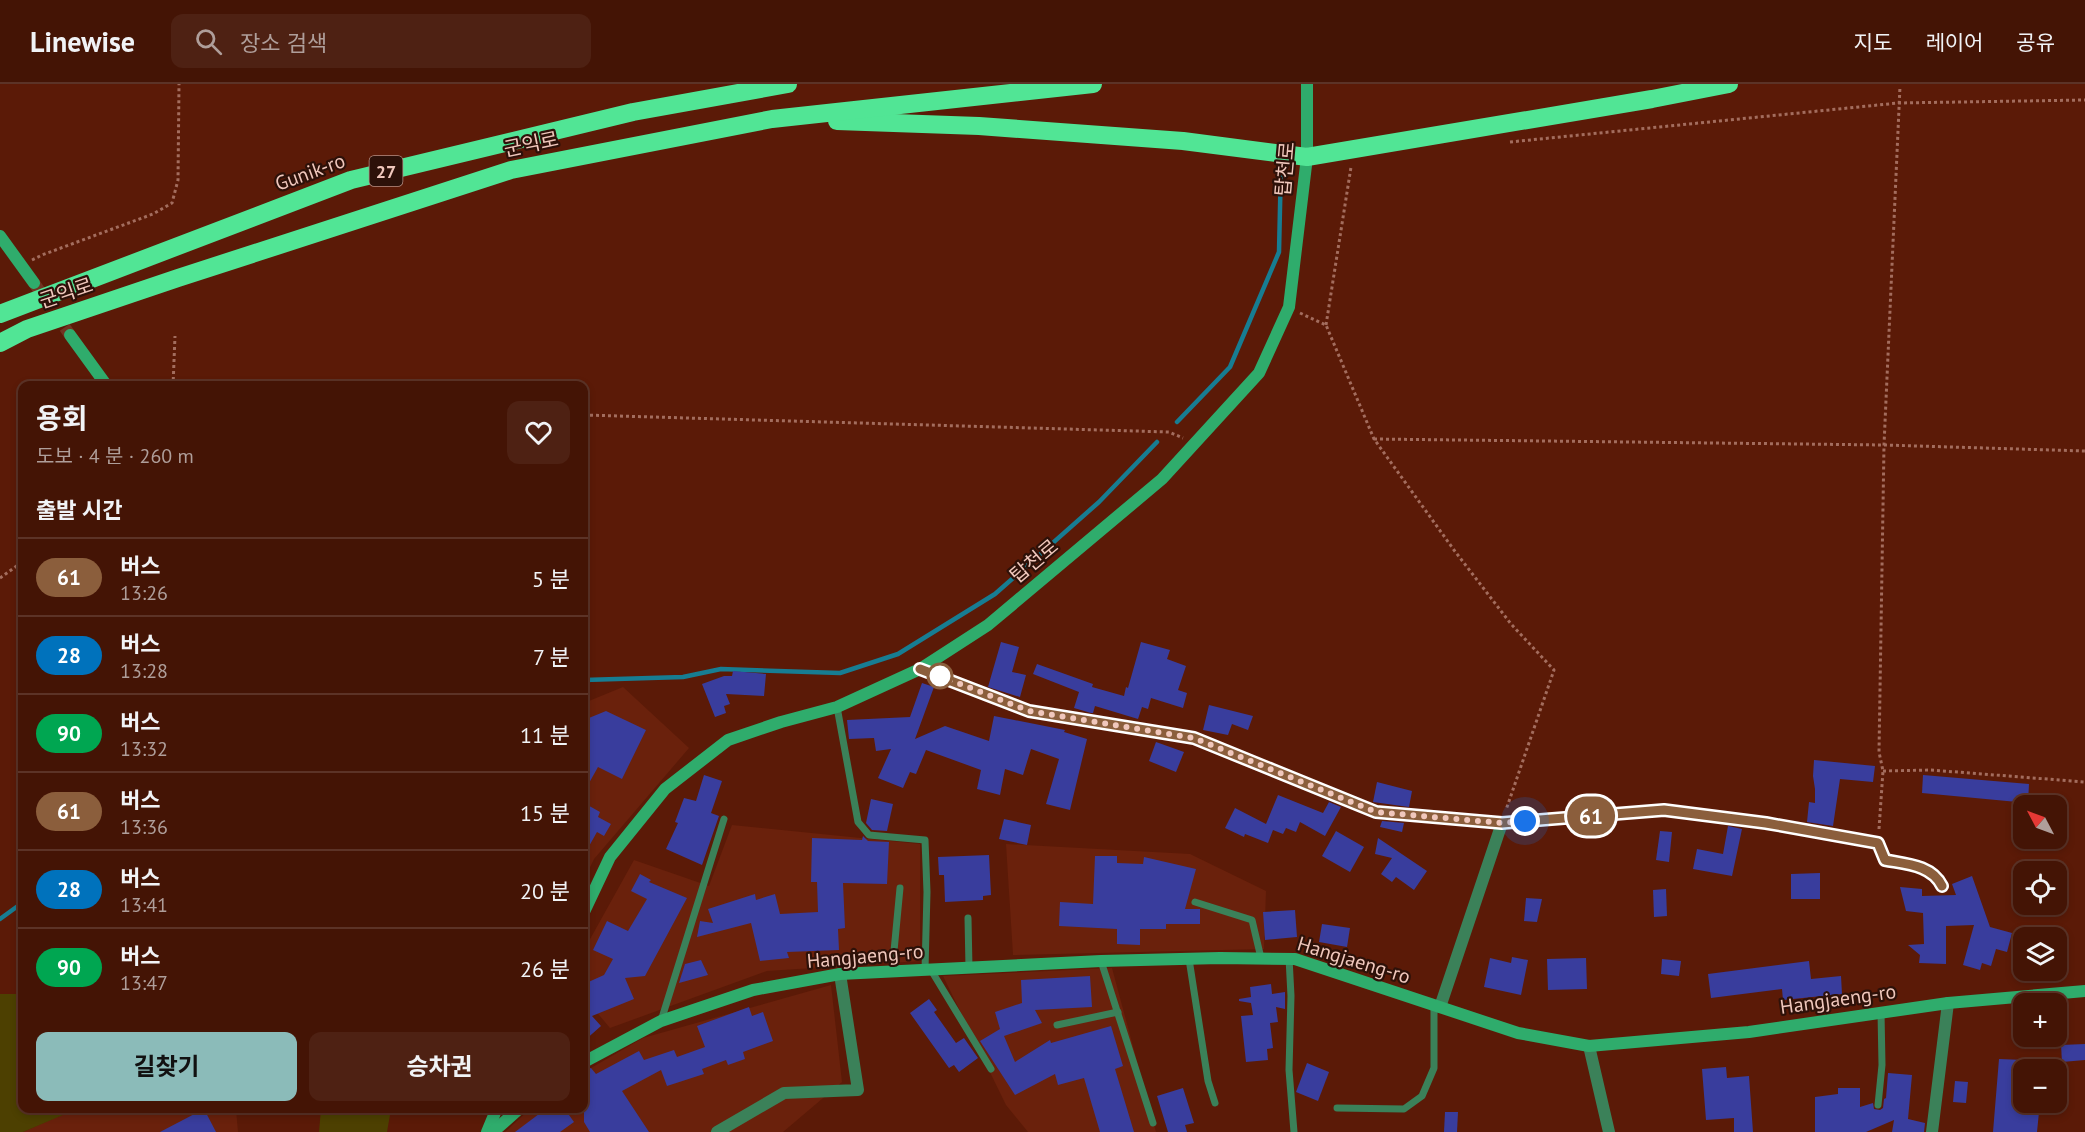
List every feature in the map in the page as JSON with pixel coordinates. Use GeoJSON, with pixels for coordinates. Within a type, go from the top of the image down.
{"type":"FeatureCollection","features":[{"type":"Feature","properties":{"kind":"highway","name":"Gunik-ro"},"geometry":{"type":"LineString","coordinates":[[0,314],[351,180],[633,112],[788,84]]}},
{"type":"Feature","properties":{"kind":"highway","name":"군익로"},"geometry":{"type":"LineString","coordinates":[[0,343],[27,330],[178,278],[511,170],[772,119],[1093,84]]}},
{"type":"Feature","properties":{"kind":"highway"},"geometry":{"type":"LineString","coordinates":[[772,119],[979,126],[1183,141],[1307,157],[1729,84]]}},
{"type":"Feature","properties":{"kind":"street","name":"탑천로"},"geometry":{"type":"LineString","coordinates":[[588,904],[610,857],[665,789],[728,740],[781,722],[837,707],[920,669],[988,625],[1162,479],[1259,373],[1289,307],[1307,157],[1307,84]]}},
{"type":"Feature","properties":{"kind":"street"},"geometry":{"type":"LineString","coordinates":[[0,236],[34,283]]}},
{"type":"Feature","properties":{"kind":"street"},"geometry":{"type":"LineString","coordinates":[[70,334],[103,381]]}},
{"type":"Feature","properties":{"kind":"street"},"geometry":{"type":"LineString","coordinates":[[920,669],[1029,711],[1194,738],[1376,812],[1502,823],[1664,810],[1766,823],[1878,843],[1885,860],[1922,867],[1938,877],[1942,886]]}},
{"type":"Feature","properties":{"kind":"street"},"geometry":{"type":"LineString","coordinates":[[1437,1006],[1502,823]]}},
{"type":"Feature","properties":{"kind":"street","name":"Hangjaeng-ro"},"geometry":{"type":"LineString","coordinates":[[588,1060],[661,1021],[753,990],[840,974],[1101,961],[1189,958],[1295,959],[1518,1033],[1589,1046],[1749,1032],[1948,1003],[2085,991]]}},
{"type":"Feature","properties":{"kind":"street"},"geometry":{"type":"LineString","coordinates":[[717,1132],[784,1093],[858,1090],[840,974]]}},
{"type":"Feature","properties":{"kind":"street"},"geometry":{"type":"LineString","coordinates":[[1932,1132],[1948,1003]]}},
{"type":"Feature","properties":{"kind":"street"},"geometry":{"type":"LineString","coordinates":[[1589,1046],[1609,1132]]}},
{"type":"Feature","properties":{"kind":"street"},"geometry":{"type":"LineString","coordinates":[[487,1132],[494,1113]]}},
{"type":"Feature","properties":{"kind":"street"},"geometry":{"type":"LineString","coordinates":[[493,1132],[514,1113]]}},
{"type":"Feature","properties":{"kind":"lane"},"geometry":{"type":"LineString","coordinates":[[837,707],[858,822],[868,835],[925,840],[928,970],[992,1069]]}},
{"type":"Feature","properties":{"kind":"lane"},"geometry":{"type":"LineString","coordinates":[[661,1021],[724,819]]}},
{"type":"Feature","properties":{"kind":"lane"},"geometry":{"type":"LineString","coordinates":[[892,972],[900,888]]}},
{"type":"Feature","properties":{"kind":"lane"},"geometry":{"type":"LineString","coordinates":[[1195,902],[1252,920],[1262,958]]}},
{"type":"Feature","properties":{"kind":"lane"},"geometry":{"type":"LineString","coordinates":[[968,918],[969,968]]}},
{"type":"Feature","properties":{"kind":"lane"},"geometry":{"type":"LineString","coordinates":[[1189,958],[1208,1080],[1215,1103]]}},
{"type":"Feature","properties":{"kind":"lane"},"geometry":{"type":"LineString","coordinates":[[1288,958],[1291,996],[1289,1070],[1294,1132]]}},
{"type":"Feature","properties":{"kind":"lane"},"geometry":{"type":"LineString","coordinates":[[1101,961],[1153,1123]]}},
{"type":"Feature","properties":{"kind":"lane"},"geometry":{"type":"LineString","coordinates":[[1337,1108],[1404,1109],[1422,1096],[1434,1068],[1437,1006]]}},
{"type":"Feature","properties":{"kind":"lane"},"geometry":{"type":"LineString","coordinates":[[1057,1025],[1118,1012]]}},
{"type":"Feature","properties":{"kind":"lane"},"geometry":{"type":"LineString","coordinates":[[1878,1105],[1882,1065],[1881,1012]]}},
{"type":"Feature","properties":{"kind":"path"},"geometry":{"type":"LineString","coordinates":[[21,267],[42,255],[153,214],[172,203],[178,180],[179,84]]}},
{"type":"Feature","properties":{"kind":"path"},"geometry":{"type":"LineString","coordinates":[[1878,843],[1883,771],[1879,752],[1884,445],[1900,86]]}},
{"type":"Feature","properties":{"kind":"path"},"geometry":{"type":"LineString","coordinates":[[1508,142],[1898,103],[2085,100]]}},
{"type":"Feature","properties":{"kind":"path"},"geometry":{"type":"LineString","coordinates":[[1351,165],[1326,325],[1374,439],[1447,541],[1511,624],[1554,670],[1502,823]]}},
{"type":"Feature","properties":{"kind":"path"},"geometry":{"type":"LineString","coordinates":[[1289,307],[1326,325]]}},
{"type":"Feature","properties":{"kind":"path"},"geometry":{"type":"LineString","coordinates":[[173,381],[175,336]]}},
{"type":"Feature","properties":{"kind":"path"},"geometry":{"type":"LineString","coordinates":[[588,415],[1169,432],[1195,444]]}},
{"type":"Feature","properties":{"kind":"path"},"geometry":{"type":"LineString","coordinates":[[1374,439],[1884,445],[2085,451]]}},
{"type":"Feature","properties":{"kind":"path"},"geometry":{"type":"LineString","coordinates":[[0,578],[18,565]]}},
{"type":"Feature","properties":{"kind":"path"},"geometry":{"type":"LineString","coordinates":[[1883,771],[1931,770],[2085,782]]}},
{"type":"Feature","properties":{"kind":"shaded area"},"geometry":{"type":"Polygon","coordinates":[[[623,687],[689,748],[594,859],[588,872],[588,701],[623,687]]]}},
{"type":"Feature","properties":{"kind":"shaded area"},"geometry":{"type":"Polygon","coordinates":[[[732,825],[920,844],[920,961],[767,971],[610,1028],[588,1002],[588,943],[634,860],[709,886],[732,825]]]}},
{"type":"Feature","properties":{"kind":"shaded area"},"geometry":{"type":"Polygon","coordinates":[[[1006,844],[1190,854],[1266,891],[1264,949],[1013,955],[1006,844]]]}},
{"type":"Feature","properties":{"kind":"shaded area"},"geometry":{"type":"Polygon","coordinates":[[[1112,968],[1156,1132],[1028,1132],[1006,1105],[943,976],[1112,968]]]}},
{"type":"Feature","properties":{"kind":"shaded area"},"geometry":{"type":"Polygon","coordinates":[[[831,985],[842,1082],[783,1132],[505,1132],[526,1113],[588,1113],[588,1070],[643,1038],[831,985]]]}},
{"type":"Feature","properties":{"kind":"shaded area"},"geometry":{"type":"Polygon","coordinates":[[[0,994],[18,994],[18,1113],[68,1113],[23,1132],[0,1132],[0,994]]]}},
{"type":"Feature","properties":{"kind":"shaded area"},"geometry":{"type":"Polygon","coordinates":[[[66,1113],[236,1113],[238,1132],[23,1132],[66,1113]]]}},
{"type":"Feature","properties":{"kind":"shaded area"},"geometry":{"type":"Polygon","coordinates":[[[321,1113],[390,1113],[387,1132],[319,1132],[321,1113]]]}},
{"type":"Feature","properties":{"kind":"building"},"geometry":{"type":"Polygon","coordinates":[[[1001,642],[1019,647],[1012,672],[1026,675],[1020,697],[988,687],[1001,642]]]}},
{"type":"Feature","properties":{"kind":"building"},"geometry":{"type":"Polygon","coordinates":[[[1141,642],[1170,650],[1167,659],[1186,666],[1178,690],[1187,693],[1183,708],[1151,698],[1148,709],[1142,707],[1138,719],[1095,706],[1091,713],[1074,708],[1079,692],[1033,674],[1037,664],[1093,684],[1092,687],[1124,696],[1141,642]]]}},
{"type":"Feature","properties":{"kind":"building"},"geometry":{"type":"Polygon","coordinates":[[[733,671],[766,674],[764,696],[726,694],[730,704],[724,706],[726,713],[715,717],[702,684],[724,676],[732,676],[733,671]]]}},
{"type":"Feature","properties":{"kind":"building"},"geometry":{"type":"Polygon","coordinates":[[[922,683],[934,687],[915,739],[945,726],[989,741],[994,716],[1065,730],[1064,732],[1087,739],[1070,810],[1046,804],[1059,759],[1031,749],[1023,775],[1005,769],[1000,795],[977,789],[981,770],[926,750],[916,774],[910,772],[903,788],[878,778],[891,749],[876,751],[874,738],[849,739],[847,720],[910,717],[922,683]]]}},
{"type":"Feature","properties":{"kind":"building"},"geometry":{"type":"Polygon","coordinates":[[[1209,705],[1253,716],[1248,730],[1232,724],[1228,735],[1203,730],[1209,705]]]}},
{"type":"Feature","properties":{"kind":"building"},"geometry":{"type":"Polygon","coordinates":[[[606,711],[646,730],[622,779],[598,767],[588,785],[588,718],[606,711]]]}},
{"type":"Feature","properties":{"kind":"building"},"geometry":{"type":"Polygon","coordinates":[[[1156,742],[1184,752],[1176,772],[1149,761],[1156,742]]]}},
{"type":"Feature","properties":{"kind":"building"},"geometry":{"type":"Polygon","coordinates":[[[1814,760],[1875,766],[1873,782],[1840,779],[1833,826],[1807,822],[1809,802],[1815,803],[1814,760]]]}},
{"type":"Feature","properties":{"kind":"building"},"geometry":{"type":"Polygon","coordinates":[[[704,775],[722,781],[711,813],[719,816],[702,865],[666,849],[678,823],[675,822],[684,798],[696,801],[704,775]]]}},
{"type":"Feature","properties":{"kind":"building"},"geometry":{"type":"Polygon","coordinates":[[[1923,775],[2029,784],[2028,795],[2013,795],[2013,802],[1922,793],[1923,775]]]}},
{"type":"Feature","properties":{"kind":"building"},"geometry":{"type":"Polygon","coordinates":[[[1377,782],[1412,791],[1409,807],[1373,802],[1377,782]]]}},
{"type":"Feature","properties":{"kind":"building"},"geometry":{"type":"Polygon","coordinates":[[[1278,795],[1323,813],[1329,802],[1341,807],[1325,836],[1300,822],[1296,832],[1286,828],[1283,834],[1273,830],[1268,843],[1245,834],[1244,837],[1225,828],[1235,808],[1266,824],[1278,795]]]}},
{"type":"Feature","properties":{"kind":"building"},"geometry":{"type":"Polygon","coordinates":[[[871,799],[893,804],[887,831],[872,830],[866,823],[871,799]]]}},
{"type":"Feature","properties":{"kind":"building"},"geometry":{"type":"Polygon","coordinates":[[[588,805],[600,812],[598,817],[611,824],[604,836],[597,832],[588,848],[588,805]]]}},
{"type":"Feature","properties":{"kind":"building"},"geometry":{"type":"Polygon","coordinates":[[[1004,819],[1031,825],[1027,845],[999,839],[1004,819]]]}},
{"type":"Feature","properties":{"kind":"building"},"geometry":{"type":"Polygon","coordinates":[[[1382,821],[1404,823],[1402,832],[1380,827],[1382,821]]]}},
{"type":"Feature","properties":{"kind":"building"},"geometry":{"type":"Polygon","coordinates":[[[1728,826],[1742,829],[1732,876],[1693,869],[1697,849],[1723,854],[1728,826]]]}},
{"type":"Feature","properties":{"kind":"building"},"geometry":{"type":"Polygon","coordinates":[[[1336,831],[1364,847],[1350,872],[1322,856],[1336,831]]]}},
{"type":"Feature","properties":{"kind":"building"},"geometry":{"type":"Polygon","coordinates":[[[1660,831],[1672,832],[1669,862],[1656,860],[1660,831]]]}},
{"type":"Feature","properties":{"kind":"building"},"geometry":{"type":"Polygon","coordinates":[[[863,836],[868,841],[889,842],[887,884],[843,883],[845,928],[838,929],[839,950],[787,952],[789,958],[760,961],[751,923],[697,937],[700,921],[713,923],[708,909],[755,894],[756,900],[775,894],[780,914],[818,912],[817,882],[811,882],[812,838],[862,840],[863,836]]]}},
{"type":"Feature","properties":{"kind":"building"},"geometry":{"type":"Polygon","coordinates":[[[1378,838],[1427,871],[1414,890],[1396,877],[1392,882],[1381,874],[1392,858],[1375,854],[1378,838]]]}},
{"type":"Feature","properties":{"kind":"building"},"geometry":{"type":"Polygon","coordinates":[[[989,855],[991,895],[983,896],[983,900],[945,902],[944,875],[939,875],[938,857],[989,855]]]}},
{"type":"Feature","properties":{"kind":"building"},"geometry":{"type":"Polygon","coordinates":[[[1095,856],[1117,856],[1117,863],[1143,864],[1144,857],[1196,869],[1185,909],[1200,909],[1200,924],[1166,924],[1166,929],[1140,929],[1140,945],[1117,944],[1117,929],[1059,926],[1060,902],[1093,904],[1095,856]]]}},
{"type":"Feature","properties":{"kind":"building"},"geometry":{"type":"Polygon","coordinates":[[[1820,873],[1820,899],[1791,899],[1791,874],[1820,873]]]}},
{"type":"Feature","properties":{"kind":"building"},"geometry":{"type":"Polygon","coordinates":[[[640,874],[651,880],[649,882],[687,898],[645,976],[625,978],[634,999],[592,1016],[601,1026],[588,1037],[588,982],[604,975],[613,959],[593,950],[607,921],[628,931],[647,899],[631,891],[640,874]]]}},
{"type":"Feature","properties":{"kind":"building"},"geometry":{"type":"Polygon","coordinates":[[[1972,876],[1990,927],[2012,933],[2007,952],[1996,949],[1991,966],[1982,963],[1980,970],[1963,965],[1974,925],[1946,926],[1946,964],[1919,963],[1920,955],[1908,945],[1924,944],[1923,913],[1906,911],[1900,887],[1922,889],[1922,896],[1956,895],[1952,884],[1972,876]]]}},
{"type":"Feature","properties":{"kind":"building"},"geometry":{"type":"Polygon","coordinates":[[[1666,889],[1667,916],[1654,917],[1653,890],[1666,889]]]}},
{"type":"Feature","properties":{"kind":"building"},"geometry":{"type":"Polygon","coordinates":[[[1526,898],[1542,899],[1537,922],[1524,921],[1526,898]]]}},
{"type":"Feature","properties":{"kind":"building"},"geometry":{"type":"Polygon","coordinates":[[[1295,910],[1297,937],[1265,940],[1263,912],[1295,910]]]}},
{"type":"Feature","properties":{"kind":"building"},"geometry":{"type":"Polygon","coordinates":[[[1322,924],[1350,928],[1347,947],[1319,942],[1322,924]]]}},
{"type":"Feature","properties":{"kind":"building"},"geometry":{"type":"Polygon","coordinates":[[[1512,957],[1528,960],[1521,995],[1484,987],[1490,958],[1511,963],[1512,957]]]}},
{"type":"Feature","properties":{"kind":"building"},"geometry":{"type":"Polygon","coordinates":[[[1586,958],[1587,989],[1548,990],[1547,959],[1586,958]]]}},
{"type":"Feature","properties":{"kind":"building"},"geometry":{"type":"Polygon","coordinates":[[[1662,959],[1681,961],[1679,976],[1661,974],[1662,959]]]}},
{"type":"Feature","properties":{"kind":"building"},"geometry":{"type":"Polygon","coordinates":[[[701,960],[708,975],[679,983],[685,964],[701,960]]]}},
{"type":"Feature","properties":{"kind":"building"},"geometry":{"type":"Polygon","coordinates":[[[1809,961],[1811,979],[1841,976],[1842,994],[1783,1000],[1782,989],[1711,998],[1708,974],[1809,961]]]}},
{"type":"Feature","properties":{"kind":"building"},"geometry":{"type":"Polygon","coordinates":[[[1090,976],[1092,1007],[1035,1010],[1042,1023],[1004,1036],[1015,1062],[1050,1040],[1051,1043],[1111,1026],[1123,1066],[1115,1069],[1134,1132],[1100,1132],[1084,1078],[1058,1085],[1055,1074],[1015,1095],[980,1041],[1000,1029],[995,1012],[1022,1003],[1021,980],[1090,976]]]}},
{"type":"Feature","properties":{"kind":"building"},"geometry":{"type":"Polygon","coordinates":[[[1271,984],[1272,994],[1285,992],[1285,1009],[1276,1007],[1278,1022],[1270,1023],[1273,1048],[1267,1049],[1268,1060],[1246,1062],[1241,1016],[1253,1015],[1251,1003],[1239,1001],[1239,999],[1251,997],[1250,987],[1271,984]]]}},
{"type":"Feature","properties":{"kind":"building"},"geometry":{"type":"Polygon","coordinates":[[[929,999],[937,1010],[934,1012],[956,1043],[964,1038],[978,1058],[959,1072],[954,1065],[949,1068],[910,1013],[929,999]]]}},
{"type":"Feature","properties":{"kind":"building"},"geometry":{"type":"Polygon","coordinates":[[[749,1007],[752,1016],[763,1012],[773,1041],[743,1052],[745,1059],[728,1065],[726,1060],[702,1069],[704,1074],[667,1086],[661,1070],[622,1091],[649,1132],[590,1132],[584,1122],[584,1113],[588,1113],[588,1069],[591,1068],[596,1074],[639,1051],[644,1060],[674,1050],[677,1057],[705,1047],[697,1026],[749,1007]]]}},
{"type":"Feature","properties":{"kind":"building"},"geometry":{"type":"Polygon","coordinates":[[[2085,1044],[2085,1060],[2067,1062],[2067,1059],[2062,1059],[2061,1047],[2067,1047],[2067,1045],[2085,1044]]]}},
{"type":"Feature","properties":{"kind":"building"},"geometry":{"type":"Polygon","coordinates":[[[1999,1059],[2013,1060],[2013,1113],[2039,1113],[2037,1132],[1993,1132],[1999,1059]]]}},
{"type":"Feature","properties":{"kind":"building"},"geometry":{"type":"Polygon","coordinates":[[[1307,1063],[1329,1072],[1318,1101],[1296,1092],[1307,1063]]]}},
{"type":"Feature","properties":{"kind":"building"},"geometry":{"type":"Polygon","coordinates":[[[1726,1067],[1727,1078],[1749,1076],[1753,1132],[1734,1132],[1734,1118],[1706,1120],[1702,1069],[1726,1067]]]}},
{"type":"Feature","properties":{"kind":"building"},"geometry":{"type":"Polygon","coordinates":[[[1888,1073],[1912,1075],[1908,1119],[1925,1123],[1924,1132],[1892,1132],[1894,1120],[1866,1132],[1815,1132],[1815,1097],[1838,1094],[1838,1088],[1860,1088],[1860,1107],[1873,1103],[1874,1109],[1880,1110],[1886,1098],[1888,1073]]]}},
{"type":"Feature","properties":{"kind":"building"},"geometry":{"type":"Polygon","coordinates":[[[1955,1081],[1968,1082],[1966,1103],[1953,1102],[1955,1081]]]}},
{"type":"Feature","properties":{"kind":"building"},"geometry":{"type":"Polygon","coordinates":[[[1183,1088],[1194,1123],[1185,1125],[1187,1132],[1168,1132],[1157,1096],[1183,1088]]]}},
{"type":"Feature","properties":{"kind":"building"},"geometry":{"type":"Polygon","coordinates":[[[1445,1112],[1458,1112],[1457,1132],[1444,1132],[1445,1112]]]}},
{"type":"Feature","properties":{"kind":"building"},"geometry":{"type":"Polygon","coordinates":[[[196,1113],[206,1113],[216,1132],[160,1132],[196,1113]]]}},
{"type":"Feature","properties":{"kind":"building"},"geometry":{"type":"Polygon","coordinates":[[[540,1113],[568,1113],[574,1122],[560,1132],[515,1132],[540,1113]]]}},
{"type":"Feature","properties":{"kind":"waterway"},"geometry":{"type":"LineString","coordinates":[[1177,422],[1230,367],[1279,252],[1281,164]]}},
{"type":"Feature","properties":{"kind":"waterway"},"geometry":{"type":"LineString","coordinates":[[588,680],[683,677],[721,669],[840,673],[898,654],[995,594],[1099,502],[1157,442]]}},
{"type":"Feature","properties":{"kind":"waterway"},"geometry":{"type":"LineString","coordinates":[[0,919],[18,906]]}},
{"type":"Feature","properties":{"kind":"tunnel"},"geometry":{"type":"LineString","coordinates":[[34,283],[70,335]]}},
{"type":"Feature","properties":{"kind":"bus line","name":"61"},"geometry":{"type":"LineString","coordinates":[[920,669],[1029,711],[1194,738],[1376,812],[1502,823],[1664,810],[1766,823],[1878,843],[1885,860],[1922,867],[1938,877],[1942,886]]}},
{"type":"Feature","properties":{"kind":"route"},"geometry":{"type":"LineString","coordinates":[[940,676],[1029,711],[1194,738],[1376,812],[1502,823],[1525,821]]}}]}
